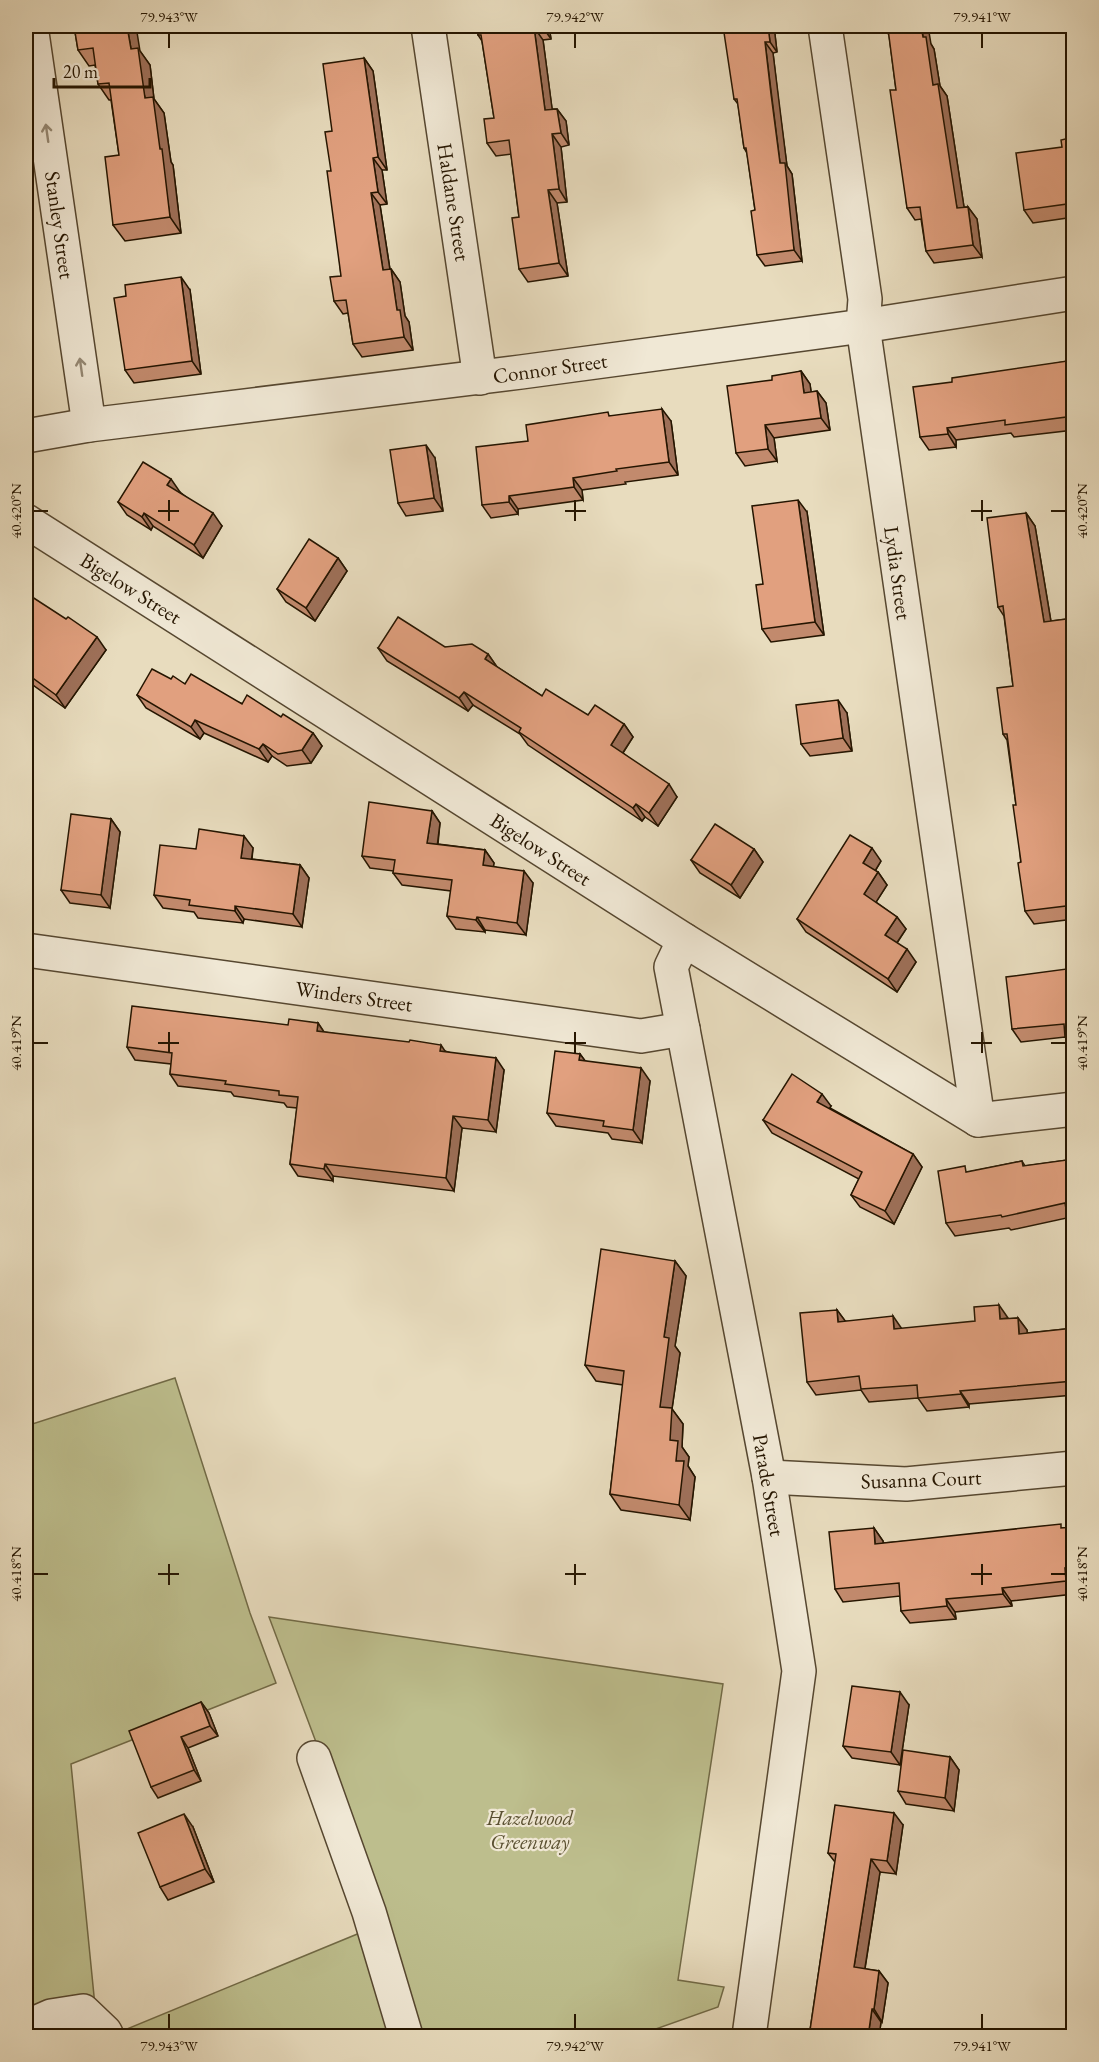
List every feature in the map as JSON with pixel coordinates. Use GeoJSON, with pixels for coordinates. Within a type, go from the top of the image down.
{"type":"FeatureCollection","features":[{"type":"Feature","properties":{"kind":"street","name":"Stanley Street"},"geometry":{"type":"LineString","coordinates":[[31,26],[89,425]]}},
{"type":"Feature","properties":{"kind":"street","name":"Haldane Street"},"geometry":{"type":"LineString","coordinates":[[428,26],[480,378]]}},
{"type":"Feature","properties":{"kind":"street","name":"Lydia Street"},"geometry":{"type":"LineString","coordinates":[[825,26],[865,298],[862,326],[978,1120]]}},
{"type":"Feature","properties":{"kind":"street","name":"Connor Street"},"geometry":{"type":"LineString","coordinates":[[26,436],[89,425],[480,378],[862,326],[1074,293]]}},
{"type":"Feature","properties":{"kind":"street","name":"Bigelow Street"},"geometry":{"type":"LineString","coordinates":[[26,521],[684,940],[978,1120]]}},
{"type":"Feature","properties":{"kind":"street","name":"Parade Street"},"geometry":{"type":"LineString","coordinates":[[684,940],[671,966],[769,1477],[799,1671],[749,2037]]}},
{"type":"Feature","properties":{"kind":"street","name":"Winders Street"},"geometry":{"type":"LineString","coordinates":[[26,950],[641,1036],[683,1029]]}},
{"type":"Feature","properties":{"kind":"street"},"geometry":{"type":"LineString","coordinates":[[978,1120],[1074,1109]]}},
{"type":"Feature","properties":{"kind":"street","name":"Susanna Court"},"geometry":{"type":"LineString","coordinates":[[769,1477],[906,1484],[1003,1477],[1074,1468]]}},
{"type":"Feature","properties":{"kind":"street"},"geometry":{"type":"LineString","coordinates":[[314,1758],[369,1912],[406,2036]]}},
{"type":"Feature","properties":{"kind":"street"},"geometry":{"type":"LineString","coordinates":[[26,2027],[51,2016],[83,2011],[106,2034]]}},
{"type":"Feature","properties":{"kind":"green space"},"geometry":{"type":"Polygon","coordinates":[[[175,1378],[250,1613],[276,1683],[71,1764],[98,2036],[26,2036],[26,1426],[175,1378]]]}},
{"type":"Feature","properties":{"kind":"green space","name":"Hazelwood Greenway"},"geometry":{"type":"Polygon","coordinates":[[[269,1617],[723,1684],[678,1980],[724,1987],[718,2007],[636,2036],[110,2036],[384,1923],[269,1617]]]}},
{"type":"Feature","properties":{"kind":"building"},"geometry":{"type":"Polygon","coordinates":[[[74,26],[127,26],[131,49],[138,48],[145,98],[153,97],[170,217],[113,225],[105,157],[119,155],[109,83],[98,84],[93,48],[78,50],[74,26]]]}},
{"type":"Feature","properties":{"kind":"building"},"geometry":{"type":"Polygon","coordinates":[[[477,26],[542,26],[534,27],[545,110],[557,109],[561,133],[552,134],[559,189],[548,190],[559,263],[519,269],[512,218],[519,217],[509,140],[487,143],[484,119],[494,118],[481,35],[478,35],[477,26]]]}},
{"type":"Feature","properties":{"kind":"building"},"geometry":{"type":"Polygon","coordinates":[[[723,26],[768,26],[770,42],[765,42],[771,94],[780,163],[785,163],[794,250],[757,255],[751,211],[755,210],[746,148],[744,148],[737,99],[734,99],[723,26]]]}},
{"type":"Feature","properties":{"kind":"building"},"geometry":{"type":"Polygon","coordinates":[[[884,26],[921,26],[923,37],[926,37],[933,85],[938,84],[957,208],[968,207],[973,245],[926,251],[920,207],[907,208],[890,90],[896,90],[888,29],[884,26]]]}},
{"type":"Feature","properties":{"kind":"building"},"geometry":{"type":"Polygon","coordinates":[[[1070,26],[1074,26],[1074,33],[1070,33],[1070,26]]]}},
{"type":"Feature","properties":{"kind":"building"},"geometry":{"type":"Polygon","coordinates":[[[364,58],[378,157],[373,158],[378,192],[371,193],[383,270],[391,269],[397,310],[400,310],[404,337],[353,344],[346,300],[334,301],[330,277],[341,276],[327,171],[331,171],[325,132],[332,131],[323,64],[364,58]]]}},
{"type":"Feature","properties":{"kind":"building"},"geometry":{"type":"Polygon","coordinates":[[[1074,137],[1074,203],[1024,210],[1016,153],[1062,147],[1061,140],[1074,137]]]}},
{"type":"Feature","properties":{"kind":"building"},"geometry":{"type":"Polygon","coordinates":[[[181,277],[192,361],[125,370],[114,298],[126,296],[125,285],[181,277]]]}},
{"type":"Feature","properties":{"kind":"building"},"geometry":{"type":"Polygon","coordinates":[[[1074,360],[1074,416],[1005,425],[1005,420],[947,428],[948,434],[920,437],[913,387],[952,382],[952,378],[1074,360]]]}},
{"type":"Feature","properties":{"kind":"building"},"geometry":{"type":"Polygon","coordinates":[[[801,371],[804,393],[817,391],[821,418],[765,425],[768,449],[736,453],[727,386],[772,380],[772,376],[801,371]]]}},
{"type":"Feature","properties":{"kind":"building"},"geometry":{"type":"Polygon","coordinates":[[[662,409],[669,462],[616,469],[617,471],[573,478],[574,487],[509,496],[509,502],[482,505],[476,447],[528,441],[526,425],[608,412],[609,416],[662,409]]]}},
{"type":"Feature","properties":{"kind":"building"},"geometry":{"type":"Polygon","coordinates":[[[426,445],[434,498],[398,503],[390,450],[426,445]]]}},
{"type":"Feature","properties":{"kind":"building"},"geometry":{"type":"Polygon","coordinates":[[[143,462],[171,479],[167,485],[213,513],[194,545],[144,513],[142,517],[118,502],[143,462]]]}},
{"type":"Feature","properties":{"kind":"building"},"geometry":{"type":"Polygon","coordinates":[[[798,500],[815,622],[762,629],[756,585],[763,584],[752,506],[798,500]]]}},
{"type":"Feature","properties":{"kind":"building"},"geometry":{"type":"Polygon","coordinates":[[[1026,513],[1044,622],[1074,618],[1074,905],[1025,911],[1013,805],[1016,805],[1007,734],[1003,734],[997,688],[1013,686],[1003,606],[998,607],[987,518],[1026,513]]]}},
{"type":"Feature","properties":{"kind":"building"},"geometry":{"type":"Polygon","coordinates":[[[309,539],[338,558],[306,608],[277,589],[309,539]]]}},
{"type":"Feature","properties":{"kind":"building"},"geometry":{"type":"Polygon","coordinates":[[[26,593],[97,637],[56,695],[26,673],[26,593]]]}},
{"type":"Feature","properties":{"kind":"building"},"geometry":{"type":"Polygon","coordinates":[[[398,617],[445,647],[472,644],[488,654],[485,659],[542,696],[546,689],[588,715],[595,705],[624,724],[611,745],[669,784],[649,813],[636,804],[633,808],[519,732],[521,728],[464,692],[459,698],[378,648],[398,617]]]}},
{"type":"Feature","properties":{"kind":"building"},"geometry":{"type":"Polygon","coordinates":[[[152,669],[171,679],[173,676],[185,684],[191,674],[242,704],[247,695],[281,717],[283,714],[313,733],[302,750],[278,754],[263,744],[259,749],[195,720],[191,727],[137,695],[152,669]]]}},
{"type":"Feature","properties":{"kind":"building"},"geometry":{"type":"Polygon","coordinates":[[[838,700],[843,738],[801,744],[796,705],[838,700]]]}},
{"type":"Feature","properties":{"kind":"building"},"geometry":{"type":"Polygon","coordinates":[[[369,802],[432,811],[427,843],[485,850],[483,865],[524,871],[517,923],[477,917],[476,920],[447,916],[452,880],[393,873],[395,860],[362,856],[369,802]]]}},
{"type":"Feature","properties":{"kind":"building"},"geometry":{"type":"Polygon","coordinates":[[[71,814],[111,819],[101,895],[61,890],[71,814]]]}},
{"type":"Feature","properties":{"kind":"building"},"geometry":{"type":"Polygon","coordinates":[[[715,824],[754,849],[731,885],[691,860],[715,824]]]}},
{"type":"Feature","properties":{"kind":"building"},"geometry":{"type":"Polygon","coordinates":[[[199,829],[244,836],[241,858],[300,865],[293,914],[235,906],[235,911],[189,905],[190,900],[154,895],[160,845],[196,849],[199,829]]]}},
{"type":"Feature","properties":{"kind":"building"},"geometry":{"type":"Polygon","coordinates":[[[850,835],[872,848],[863,863],[878,872],[864,894],[897,917],[885,935],[907,949],[888,979],[797,919],[850,835]]]}},
{"type":"Feature","properties":{"kind":"building"},"geometry":{"type":"Polygon","coordinates":[[[1074,968],[1074,1036],[1065,1037],[1064,1024],[1012,1029],[1006,977],[1074,968]]]}},
{"type":"Feature","properties":{"kind":"building"},"geometry":{"type":"Polygon","coordinates":[[[132,1006],[288,1025],[289,1019],[318,1023],[317,1031],[409,1042],[410,1040],[441,1045],[440,1051],[496,1058],[488,1120],[453,1116],[446,1178],[325,1164],[324,1169],[290,1164],[298,1097],[279,1095],[279,1091],[225,1084],[226,1081],[170,1074],[172,1053],[127,1047],[132,1006]]]}},
{"type":"Feature","properties":{"kind":"building"},"geometry":{"type":"Polygon","coordinates":[[[555,1051],[580,1054],[579,1060],[641,1068],[633,1130],[603,1126],[604,1121],[547,1113],[555,1051]]]}},
{"type":"Feature","properties":{"kind":"building"},"geometry":{"type":"Polygon","coordinates":[[[792,1074],[822,1094],[817,1102],[913,1154],[885,1211],[851,1195],[862,1172],[763,1120],[792,1074]]]}},
{"type":"Feature","properties":{"kind":"building"},"geometry":{"type":"Polygon","coordinates":[[[1074,1159],[1074,1208],[1066,1209],[1065,1203],[1002,1217],[1001,1215],[946,1223],[938,1171],[965,1166],[966,1172],[1022,1161],[1023,1166],[1074,1159]]]}},
{"type":"Feature","properties":{"kind":"building"},"geometry":{"type":"Polygon","coordinates":[[[601,1249],[675,1261],[664,1337],[669,1338],[660,1407],[672,1408],[670,1440],[678,1441],[676,1461],[684,1461],[679,1505],[610,1494],[624,1371],[585,1365],[601,1249]]]}},
{"type":"Feature","properties":{"kind":"building"},"geometry":{"type":"Polygon","coordinates":[[[999,1305],[1000,1319],[1018,1318],[1019,1334],[1074,1328],[1074,1381],[960,1391],[961,1394],[918,1398],[917,1385],[861,1389],[859,1376],[807,1382],[800,1313],[837,1310],[838,1322],[893,1316],[894,1329],[975,1321],[974,1307],[999,1305]]]}},
{"type":"Feature","properties":{"kind":"building"},"geometry":{"type":"Polygon","coordinates":[[[1061,1524],[1061,1528],[1074,1527],[1074,1567],[1065,1568],[1066,1581],[1002,1588],[1003,1594],[946,1599],[947,1606],[901,1611],[899,1583],[835,1589],[829,1532],[874,1528],[875,1544],[1061,1524]]]}},
{"type":"Feature","properties":{"kind":"building"},"geometry":{"type":"Polygon","coordinates":[[[852,1686],[900,1692],[891,1752],[843,1746],[852,1686]]]}},
{"type":"Feature","properties":{"kind":"building"},"geometry":{"type":"Polygon","coordinates":[[[201,1702],[210,1726],[181,1737],[194,1770],[151,1787],[129,1731],[201,1702]]]}},
{"type":"Feature","properties":{"kind":"building"},"geometry":{"type":"Polygon","coordinates":[[[903,1750],[950,1757],[945,1798],[898,1791],[903,1750]]]}},
{"type":"Feature","properties":{"kind":"building"},"geometry":{"type":"Polygon","coordinates":[[[835,1805],[894,1813],[887,1861],[871,1859],[854,1967],[879,1971],[868,2037],[809,2037],[836,1854],[828,1853],[835,1805]]]}},
{"type":"Feature","properties":{"kind":"building"},"geometry":{"type":"Polygon","coordinates":[[[184,1814],[205,1869],[160,1887],[138,1833],[184,1814]]]}}]}
